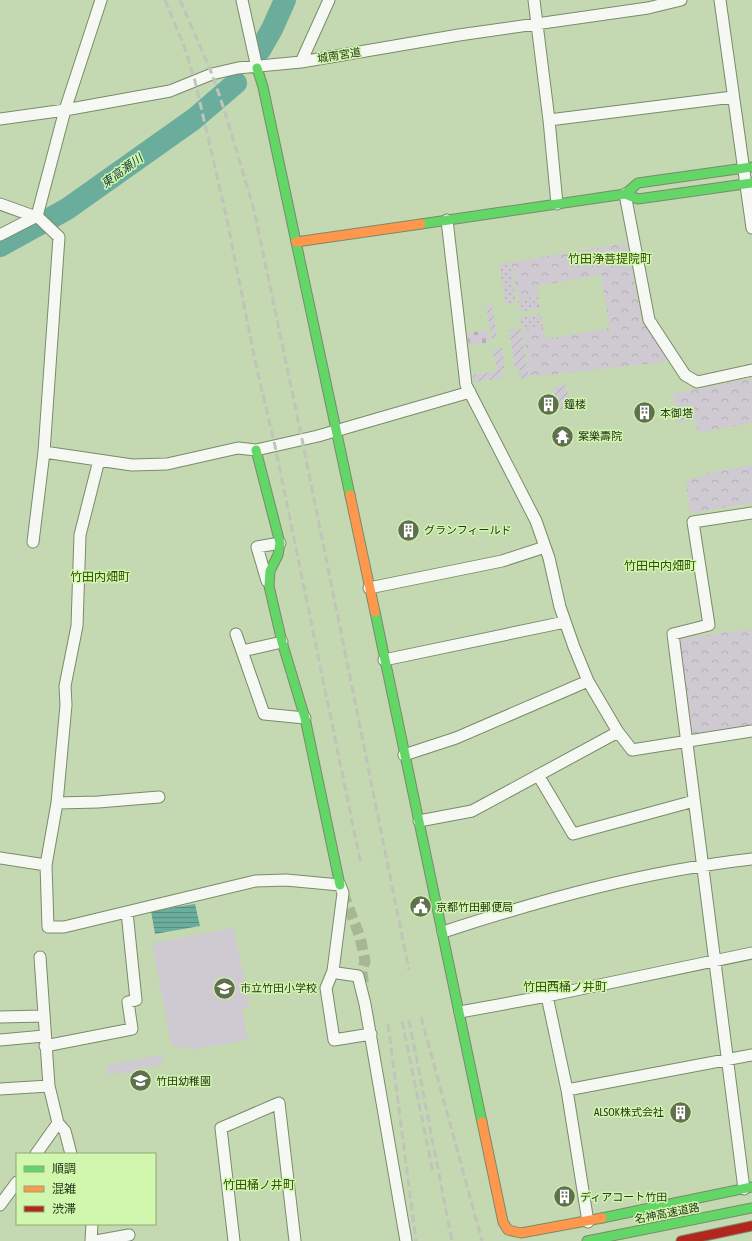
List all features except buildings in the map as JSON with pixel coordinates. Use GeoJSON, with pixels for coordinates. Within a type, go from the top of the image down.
{"type":"FeatureCollection","features":[{"type":"Feature","properties":{"kind":"main road"},"geometry":{"type":"LineString","coordinates":[[257,68],[264,87],[503,1222],[508,1230],[537,1236],[588,1222],[748,1188]]}},
{"type":"Feature","properties":{"kind":"main road"},"geometry":{"type":"LineString","coordinates":[[625,194],[638,183],[747,168]]}},
{"type":"Feature","properties":{"kind":"main road"},"geometry":{"type":"LineString","coordinates":[[296,242],[625,194],[638,199],[748,184]]}},
{"type":"Feature","properties":{"kind":"main road"},"geometry":{"type":"LineString","coordinates":[[256,450],[280,543],[278,555],[270,571],[269,586],[282,642],[305,718],[341,889]]}},
{"type":"Feature","properties":{"kind":"main road","name":"名神高速道路"},"geometry":{"type":"LineString","coordinates":[[587,1241],[752,1208]]}},
{"type":"Feature","properties":{"kind":"main road"},"geometry":{"type":"LineString","coordinates":[[681,1241],[752,1226]]}},
{"type":"Feature","properties":{"kind":"street"},"geometry":{"type":"LineString","coordinates":[[38,217],[65,110],[101,0]]}},
{"type":"Feature","properties":{"kind":"street"},"geometry":{"type":"LineString","coordinates":[[242,0],[257,68]]}},
{"type":"Feature","properties":{"kind":"street"},"geometry":{"type":"LineString","coordinates":[[301,62],[330,0]]}},
{"type":"Feature","properties":{"kind":"street"},"geometry":{"type":"LineString","coordinates":[[534,0],[549,120],[557,204]]}},
{"type":"Feature","properties":{"kind":"street","name":"城南宮道"},"geometry":{"type":"LineString","coordinates":[[0,119],[65,110],[170,91],[212,74],[238,68],[257,68],[301,62],[537,24],[648,8],[681,0]]}},
{"type":"Feature","properties":{"kind":"street"},"geometry":{"type":"LineString","coordinates":[[720,0],[733,97],[747,168],[752,228]]}},
{"type":"Feature","properties":{"kind":"street"},"geometry":{"type":"LineString","coordinates":[[549,120],[733,97]]}},
{"type":"Feature","properties":{"kind":"street"},"geometry":{"type":"LineString","coordinates":[[625,194],[649,320],[684,375],[697,382],[752,370]]}},
{"type":"Feature","properties":{"kind":"street"},"geometry":{"type":"LineString","coordinates":[[0,204],[38,217],[59,237],[44,452],[34,542]]}},
{"type":"Feature","properties":{"kind":"street"},"geometry":{"type":"LineString","coordinates":[[0,235],[38,217]]}},
{"type":"Feature","properties":{"kind":"street"},"geometry":{"type":"LineString","coordinates":[[447,220],[466,385],[536,521],[565,622],[574,647],[588,681],[618,732],[632,750],[752,731]]}},
{"type":"Feature","properties":{"kind":"street"},"geometry":{"type":"LineString","coordinates":[[44,452],[132,465],[167,464],[238,448],[256,450],[336,430],[470,392]]}},
{"type":"Feature","properties":{"kind":"street"},"geometry":{"type":"LineString","coordinates":[[99,460],[80,535],[77,626],[66,686],[66,704],[57,802],[46,865],[48,926],[64,927],[255,881],[286,880],[341,889],[333,971],[326,988],[334,1040],[370,1034]]}},
{"type":"Feature","properties":{"kind":"street"},"geometry":{"type":"LineString","coordinates":[[748,1188],[727,1059],[673,634],[709,626],[693,522],[752,513]]}},
{"type":"Feature","properties":{"kind":"street"},"geometry":{"type":"LineString","coordinates":[[269,586],[257,547],[280,543]]}},
{"type":"Feature","properties":{"kind":"street"},"geometry":{"type":"LineString","coordinates":[[369,588],[502,561],[545,548]]}},
{"type":"Feature","properties":{"kind":"street"},"geometry":{"type":"LineString","coordinates":[[384,660],[565,622]]}},
{"type":"Feature","properties":{"kind":"street"},"geometry":{"type":"LineString","coordinates":[[236,634],[264,714],[305,718]]}},
{"type":"Feature","properties":{"kind":"street"},"geometry":{"type":"LineString","coordinates":[[242,651],[282,642]]}},
{"type":"Feature","properties":{"kind":"street"},"geometry":{"type":"LineString","coordinates":[[404,755],[456,738],[588,681]]}},
{"type":"Feature","properties":{"kind":"street"},"geometry":{"type":"LineString","coordinates":[[419,821],[472,811],[618,732]]}},
{"type":"Feature","properties":{"kind":"street"},"geometry":{"type":"LineString","coordinates":[[538,776],[573,834],[694,801]]}},
{"type":"Feature","properties":{"kind":"street"},"geometry":{"type":"LineString","coordinates":[[57,802],[98,802],[159,797]]}},
{"type":"Feature","properties":{"kind":"street"},"geometry":{"type":"LineString","coordinates":[[0,858],[46,865]]}},
{"type":"Feature","properties":{"kind":"street"},"geometry":{"type":"LineString","coordinates":[[443,932],[493,916],[608,884],[702,865],[752,859]]}},
{"type":"Feature","properties":{"kind":"street"},"geometry":{"type":"LineString","coordinates":[[0,1040],[44,1041],[132,1029],[128,1002],[136,1000],[127,912]]}},
{"type":"Feature","properties":{"kind":"street"},"geometry":{"type":"LineString","coordinates":[[460,1012],[547,996],[752,953]]}},
{"type":"Feature","properties":{"kind":"street"},"geometry":{"type":"LineString","coordinates":[[40,957],[44,1041],[49,1086],[58,1123],[65,1132],[71,1153]]}},
{"type":"Feature","properties":{"kind":"street"},"geometry":{"type":"LineString","coordinates":[[333,971],[358,976],[365,1004],[406,1241]]}},
{"type":"Feature","properties":{"kind":"street"},"geometry":{"type":"LineString","coordinates":[[547,996],[566,1090],[588,1222]]}},
{"type":"Feature","properties":{"kind":"street"},"geometry":{"type":"LineString","coordinates":[[0,1017],[43,1016]]}},
{"type":"Feature","properties":{"kind":"street"},"geometry":{"type":"LineString","coordinates":[[566,1090],[752,1055]]}},
{"type":"Feature","properties":{"kind":"street"},"geometry":{"type":"LineString","coordinates":[[0,1089],[49,1086]]}},
{"type":"Feature","properties":{"kind":"street"},"geometry":{"type":"LineString","coordinates":[[234,1241],[221,1128],[279,1103],[295,1241]]}},
{"type":"Feature","properties":{"kind":"street"},"geometry":{"type":"LineString","coordinates":[[37,1153],[58,1123]]}},
{"type":"Feature","properties":{"kind":"street"},"geometry":{"type":"LineString","coordinates":[[0,1204],[16,1183]]}},
{"type":"Feature","properties":{"kind":"street"},"geometry":{"type":"LineString","coordinates":[[91,1241],[92,1225]]}},
{"type":"Feature","properties":{"kind":"street"},"geometry":{"type":"LineString","coordinates":[[96,1241],[128,1235]]}},
{"type":"Feature","properties":{"kind":"green space"},"geometry":{"type":"Polygon","coordinates":[[[626,243],[642,320],[667,359],[664,362],[530,377],[523,330],[543,326],[546,339],[610,328],[601,275],[537,286],[538,296],[518,299],[511,262],[626,243]]]}},
{"type":"Feature","properties":{"kind":"green space"},"geometry":{"type":"Polygon","coordinates":[[[510,262],[516,302],[506,304],[499,264],[510,262]]]}},
{"type":"Feature","properties":{"kind":"green space"},"geometry":{"type":"Polygon","coordinates":[[[538,296],[540,308],[520,312],[518,300],[538,296]]]}},
{"type":"Feature","properties":{"kind":"green space"},"geometry":{"type":"Polygon","coordinates":[[[486,305],[492,305],[497,338],[492,339],[486,305]]]}},
{"type":"Feature","properties":{"kind":"green space"},"geometry":{"type":"Polygon","coordinates":[[[541,314],[543,326],[522,329],[520,317],[541,314]]]}},
{"type":"Feature","properties":{"kind":"green space"},"geometry":{"type":"Polygon","coordinates":[[[521,328],[529,377],[520,379],[519,368],[515,369],[509,330],[521,328]]]}},
{"type":"Feature","properties":{"kind":"green space"},"geometry":{"type":"Polygon","coordinates":[[[488,330],[490,342],[469,346],[467,333],[488,330]]]}},
{"type":"Feature","properties":{"kind":"green space"},"geometry":{"type":"Polygon","coordinates":[[[502,348],[505,369],[501,370],[503,378],[474,382],[473,375],[497,371],[493,349],[502,348]]]}},
{"type":"Feature","properties":{"kind":"green space"},"geometry":{"type":"Polygon","coordinates":[[[752,378],[752,423],[698,433],[696,420],[677,423],[673,394],[752,378]]]}},
{"type":"Feature","properties":{"kind":"green space"},"geometry":{"type":"Polygon","coordinates":[[[566,385],[571,408],[558,410],[554,387],[566,385]]]}},
{"type":"Feature","properties":{"kind":"green space"},"geometry":{"type":"Polygon","coordinates":[[[752,465],[752,503],[690,513],[686,480],[706,476],[706,473],[752,465]]]}},
{"type":"Feature","properties":{"kind":"green space"},"geometry":{"type":"Polygon","coordinates":[[[752,629],[752,727],[698,735],[690,731],[679,644],[683,638],[752,629]]]}},
{"type":"Feature","properties":{"kind":"green space"},"geometry":{"type":"Polygon","coordinates":[[[234,928],[249,1007],[242,1009],[248,1040],[190,1050],[189,1046],[178,1048],[171,1044],[152,943],[234,928]]]}},
{"type":"Feature","properties":{"kind":"green space"},"geometry":{"type":"Polygon","coordinates":[[[161,1055],[163,1063],[158,1066],[141,1068],[141,1071],[125,1074],[124,1072],[108,1075],[106,1065],[161,1055]]]}},
{"type":"Feature","properties":{"kind":"water"},"geometry":{"type":"Polygon","coordinates":[[[195,904],[200,926],[155,934],[151,911],[195,904]]]}},
{"type":"Feature","properties":{"kind":"waterway","name":"東高瀬川"},"geometry":{"type":"LineString","coordinates":[[260,50],[272,29],[285,0]]}},
{"type":"Feature","properties":{"kind":"waterway","name":"東高瀬川"},"geometry":{"type":"LineString","coordinates":[[0,246],[67,209],[194,119],[236,83]]}},
{"type":"Feature","properties":{"kind":"tunnel"},"geometry":{"type":"LineString","coordinates":[[343,893],[360,937],[365,961],[362,972],[364,988]]}},
{"type":"Feature","properties":{"kind":"railway"},"geometry":{"type":"LineString","coordinates":[[165,0],[184,46],[195,81],[226,215],[361,865]]}},
{"type":"Feature","properties":{"kind":"railway"},"geometry":{"type":"LineString","coordinates":[[180,0],[212,74],[225,112],[254,210],[302,439],[409,970]]}},
{"type":"Feature","properties":{"kind":"railway"},"geometry":{"type":"LineString","coordinates":[[421,1017],[482,1241]]}},
{"type":"Feature","properties":{"kind":"railway"},"geometry":{"type":"LineString","coordinates":[[409,1020],[452,1241]]}},
{"type":"Feature","properties":{"kind":"railway"},"geometry":{"type":"LineString","coordinates":[[402,1021],[433,1172]]}},
{"type":"Feature","properties":{"kind":"railway"},"geometry":{"type":"LineString","coordinates":[[388,1024],[416,1241]]}},
{"type":"Feature","properties":{"kind":"traffic: fast"},"geometry":{"type":"LineString","coordinates":[[257,68],[263,87],[350,495]]}},
{"type":"Feature","properties":{"kind":"traffic: fast"},"geometry":{"type":"LineString","coordinates":[[625,194],[638,183],[752,167]]}},
{"type":"Feature","properties":{"kind":"traffic: fast"},"geometry":{"type":"LineString","coordinates":[[421,224],[625,194],[638,199],[752,183]]}},
{"type":"Feature","properties":{"kind":"traffic: fast"},"geometry":{"type":"LineString","coordinates":[[256,450],[280,543],[278,555],[270,571],[269,586],[282,642],[305,718],[340,885]]}},
{"type":"Feature","properties":{"kind":"traffic: fast"},"geometry":{"type":"LineString","coordinates":[[375,612],[482,1122]]}},
{"type":"Feature","properties":{"kind":"traffic: fast"},"geometry":{"type":"LineString","coordinates":[[602,1218],[752,1187]]}},
{"type":"Feature","properties":{"kind":"traffic: fast"},"geometry":{"type":"LineString","coordinates":[[587,1241],[752,1208]]}},
{"type":"Feature","properties":{"kind":"traffic: slow"},"geometry":{"type":"LineString","coordinates":[[296,242],[421,224]]}},
{"type":"Feature","properties":{"kind":"traffic: slow"},"geometry":{"type":"LineString","coordinates":[[350,495],[375,612]]}},
{"type":"Feature","properties":{"kind":"traffic: slow"},"geometry":{"type":"LineString","coordinates":[[482,1122],[503,1222],[508,1230],[521,1233],[602,1218]]}},
{"type":"Feature","properties":{"kind":"traffic: jam"},"geometry":{"type":"LineString","coordinates":[[681,1241],[752,1226]]}},
{"type":"Feature","properties":{"kind":"place","name":"鐘楼"},"geometry":{"type":"Point","coordinates":[549,404]}},
{"type":"Feature","properties":{"kind":"place","name":"本御塔"},"geometry":{"type":"Point","coordinates":[644,413]}},
{"type":"Feature","properties":{"kind":"place","name":"案樂壽院"},"geometry":{"type":"Point","coordinates":[563,436]}},
{"type":"Feature","properties":{"kind":"place","name":"グランフィールド"},"geometry":{"type":"Point","coordinates":[408,530]}},
{"type":"Feature","properties":{"kind":"place","name":"京都竹田郵便局"},"geometry":{"type":"Point","coordinates":[420,907]}},
{"type":"Feature","properties":{"kind":"place","name":"市立竹田小学校"},"geometry":{"type":"Point","coordinates":[224,988]}},
{"type":"Feature","properties":{"kind":"place","name":"竹田幼稚園"},"geometry":{"type":"Point","coordinates":[141,1081]}},
{"type":"Feature","properties":{"kind":"place","name":"ALSOK株式会社"},"geometry":{"type":"Point","coordinates":[680,1112]}},
{"type":"Feature","properties":{"kind":"place","name":"ディアコート竹田"},"geometry":{"type":"Point","coordinates":[564,1197]}},
{"type":"Feature","properties":{"kind":"district","name":"竹田浄菩提院町"},"geometry":{"type":"Point","coordinates":[610,259]}},
{"type":"Feature","properties":{"kind":"district","name":"竹田中内畑町"},"geometry":{"type":"Point","coordinates":[660,566]}},
{"type":"Feature","properties":{"kind":"district","name":"竹田内畑町"},"geometry":{"type":"Point","coordinates":[100,577]}},
{"type":"Feature","properties":{"kind":"district","name":"竹田西桶ノ井町"},"geometry":{"type":"Point","coordinates":[565,987]}},
{"type":"Feature","properties":{"kind":"district","name":"竹田桶ノ井町"},"geometry":{"type":"Point","coordinates":[259,1185]}}]}
